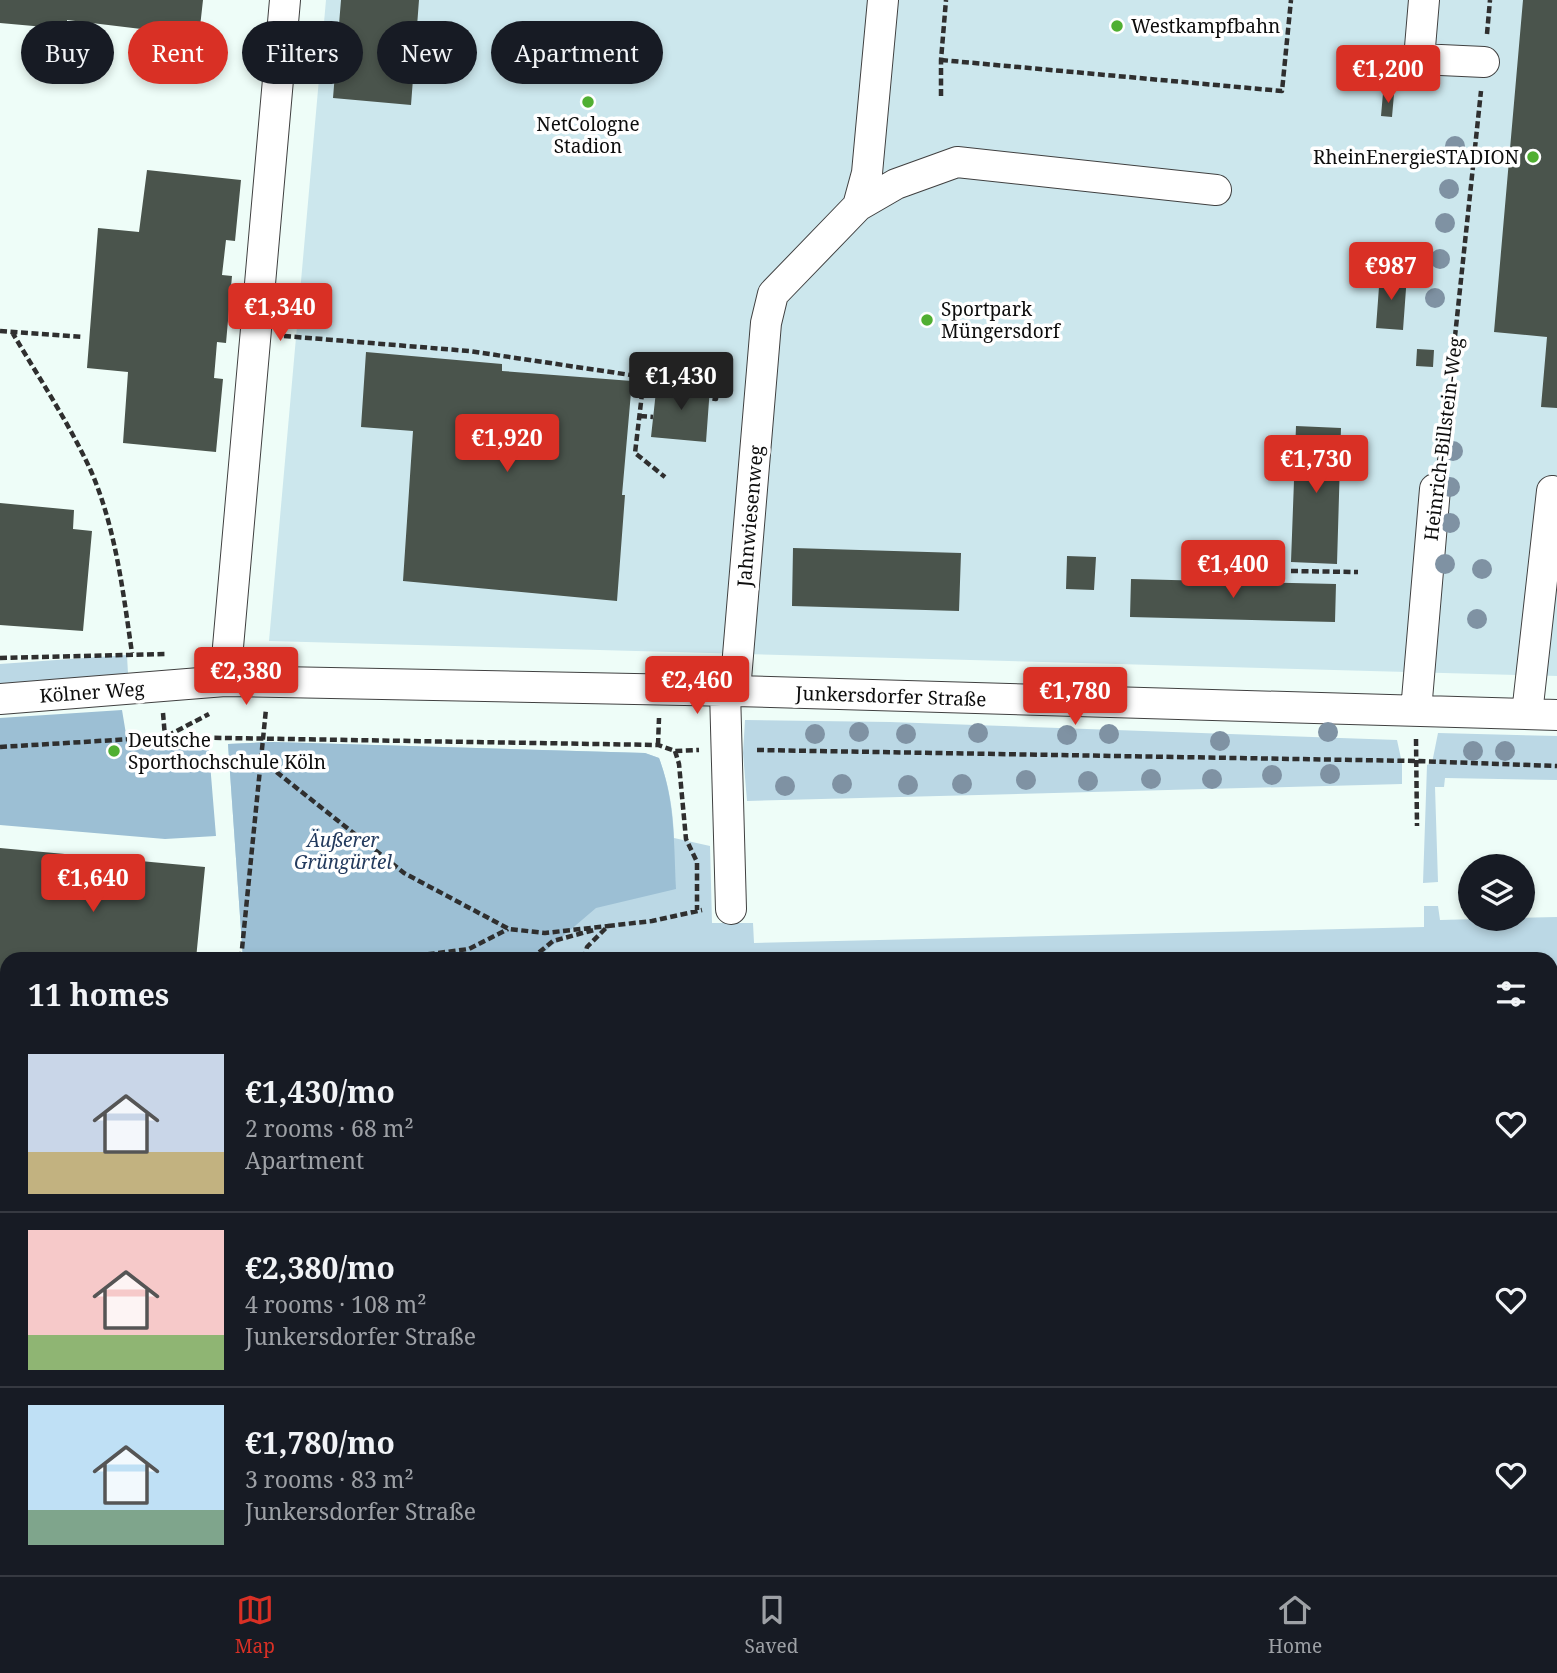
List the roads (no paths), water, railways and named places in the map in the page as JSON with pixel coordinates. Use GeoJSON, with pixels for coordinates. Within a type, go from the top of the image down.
{"type":"FeatureCollection","features":[{"type":"Feature","properties":{"kind":"street"},"geometry":{"type":"LineString","coordinates":[[225,681],[285,0]]}},
{"type":"Feature","properties":{"kind":"street","name":"Jahnwiesenweg"},"geometry":{"type":"LineString","coordinates":[[731,909],[726,750],[766,323],[773,293],[858,206],[867,173],[883,0]]}},
{"type":"Feature","properties":{"kind":"street"},"geometry":{"type":"LineString","coordinates":[[1424,0],[1419,59],[1484,62]]}},
{"type":"Feature","properties":{"kind":"street"},"geometry":{"type":"LineString","coordinates":[[858,206],[896,184],[957,162],[1216,190]]}},
{"type":"Feature","properties":{"kind":"street","name":"Heinrich-Billstein-Weg"},"geometry":{"type":"LineString","coordinates":[[1416,711],[1435,489]]}},
{"type":"Feature","properties":{"kind":"street"},"geometry":{"type":"LineString","coordinates":[[1527,715],[1552,491]]}},
{"type":"Feature","properties":{"kind":"street","name":"Junkersdorfer Straße"},"geometry":{"type":"LineString","coordinates":[[225,681],[730,691],[1557,715]]}},
{"type":"Feature","properties":{"kind":"street","name":"Kölner Weg"},"geometry":{"type":"LineString","coordinates":[[0,699],[225,681]]}},
{"type":"Feature","properties":{"kind":"place","name":"Westkampfbahn"},"geometry":{"type":"Point","coordinates":[1117,26]}},
{"type":"Feature","properties":{"kind":"place","name":"NetCologne Stadion"},"geometry":{"type":"Point","coordinates":[588,102]}},
{"type":"Feature","properties":{"kind":"place","name":"RheinEnergieSTADION"},"geometry":{"type":"Point","coordinates":[1533,157]}},
{"type":"Feature","properties":{"kind":"place","name":"Sportpark Müngersdorf"},"geometry":{"type":"Point","coordinates":[927,320]}},
{"type":"Feature","properties":{"kind":"place","name":"Deutsche Sporthochschule Köln"},"geometry":{"type":"Point","coordinates":[114,751]}},
{"type":"Feature","properties":{"kind":"park label","name":"Äußerer Grüngürtel"},"geometry":{"type":"Point","coordinates":[343,851]}}]}
